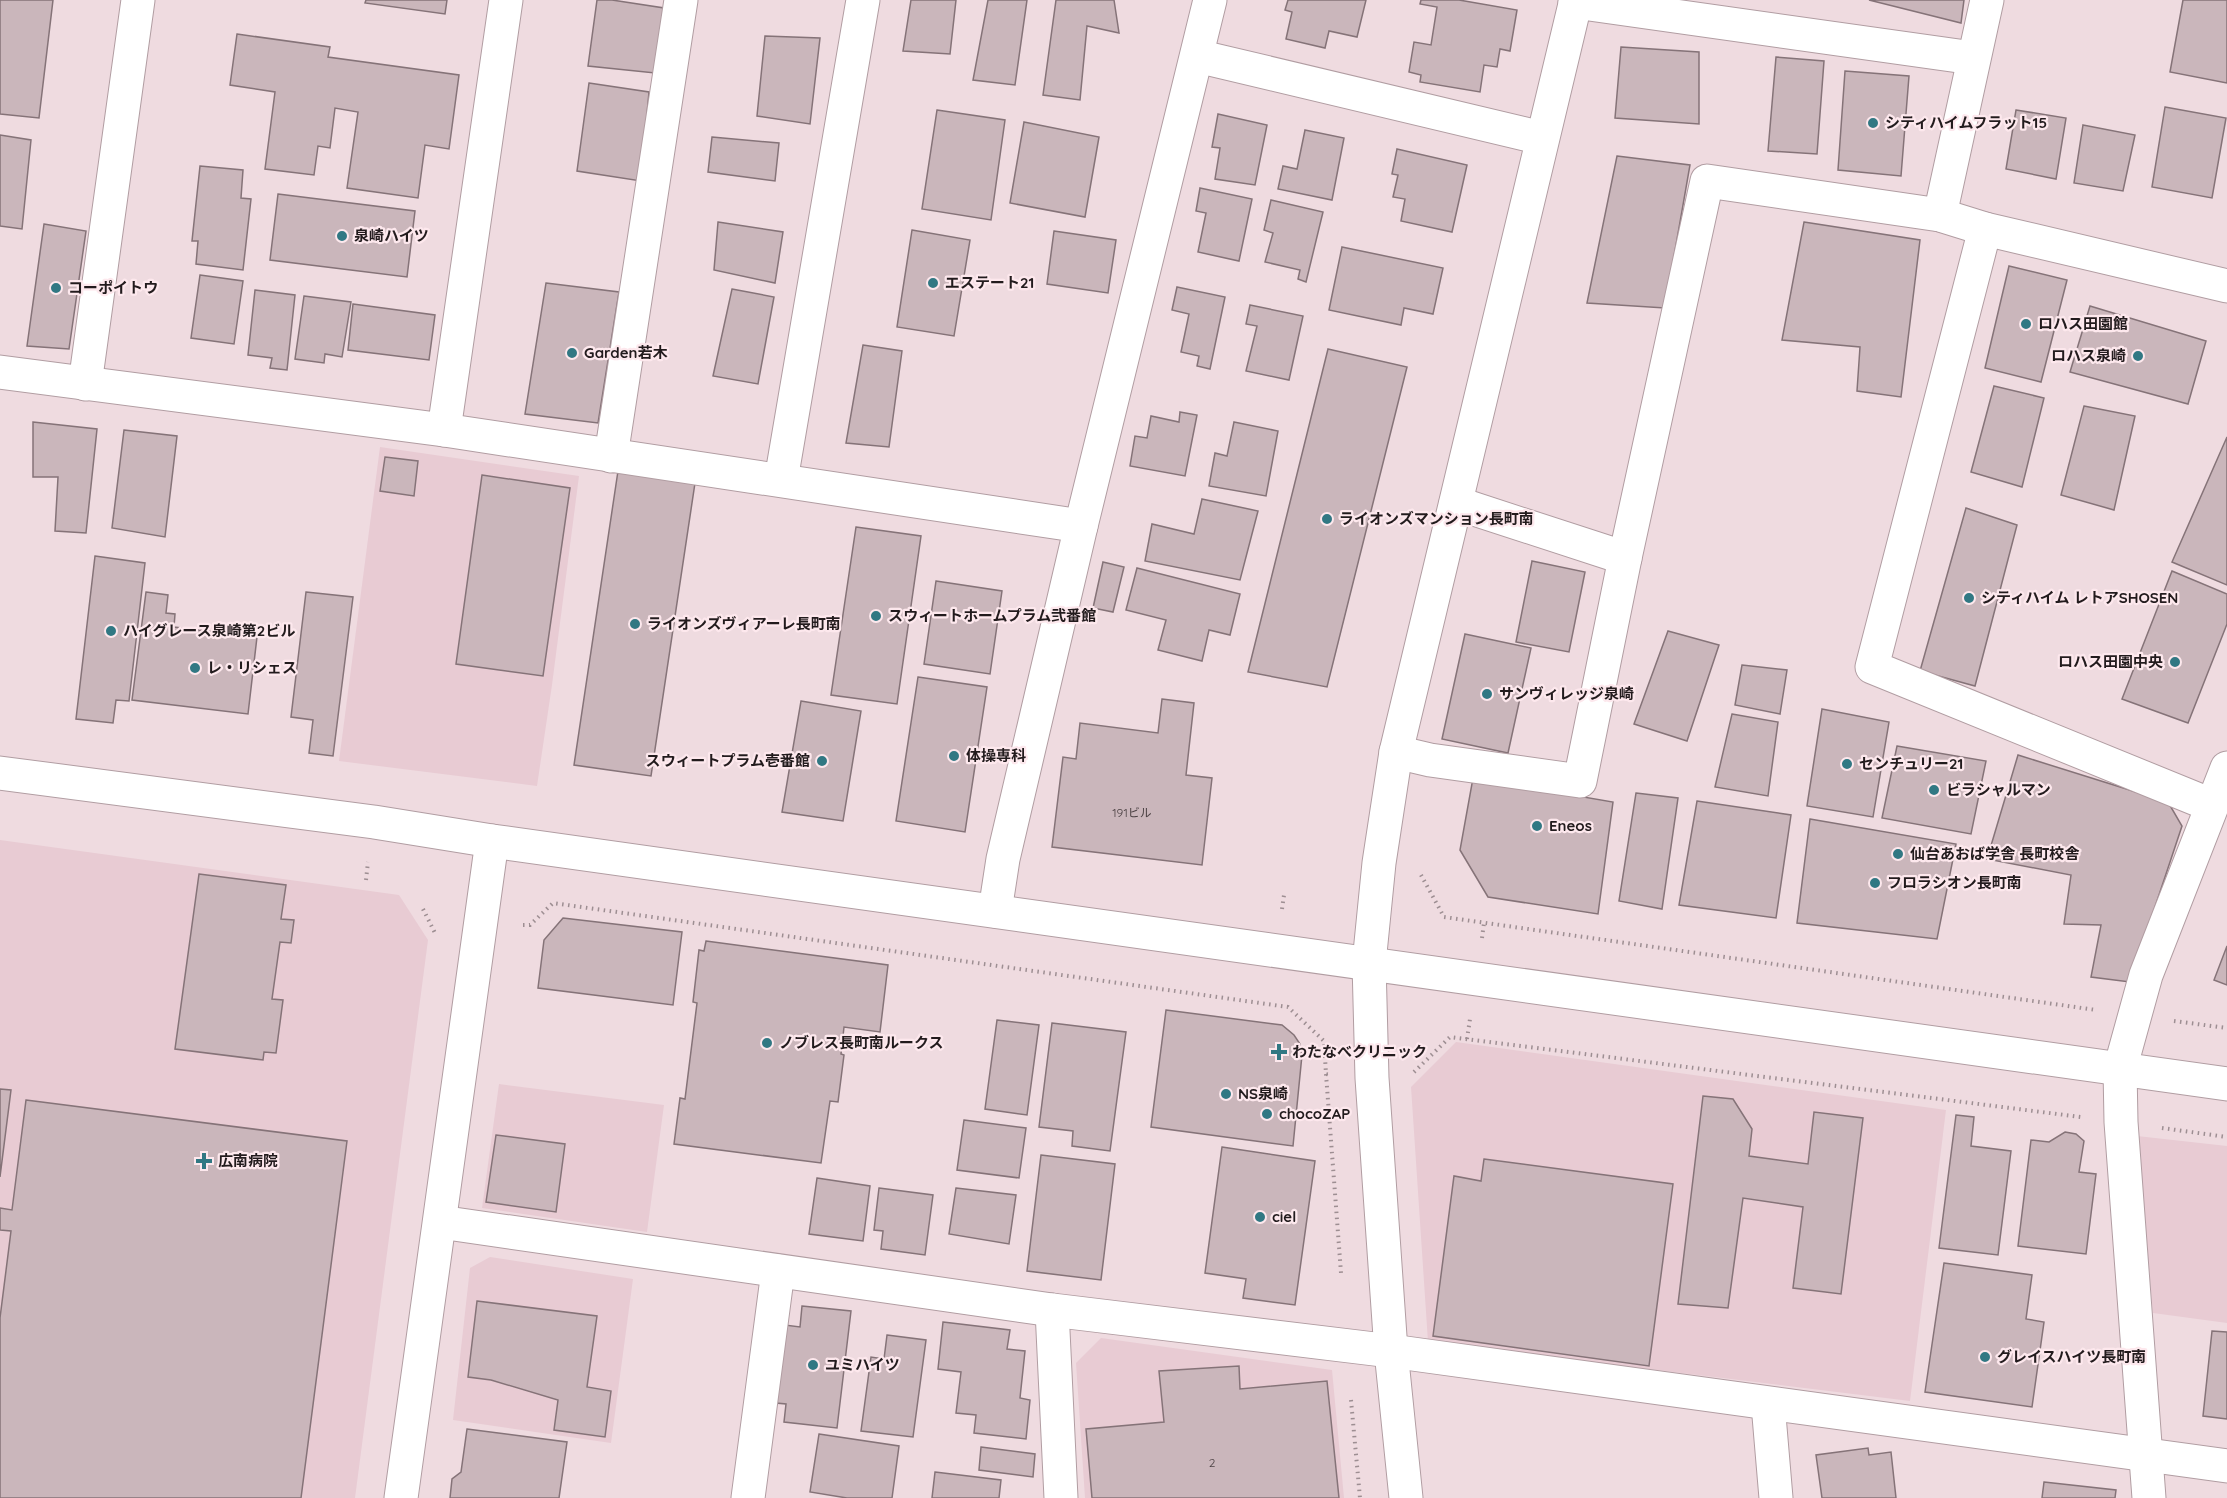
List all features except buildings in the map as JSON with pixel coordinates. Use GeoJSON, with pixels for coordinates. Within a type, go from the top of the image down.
{"type":"FeatureCollection","features":[{"type":"Feature","properties":{"kind":"street"},"geometry":{"type":"LineString","coordinates":[[85,384],[138,0]]}},
{"type":"Feature","properties":{"kind":"street"},"geometry":{"type":"LineString","coordinates":[[444,430],[506,0]]}},
{"type":"Feature","properties":{"kind":"street"},"geometry":{"type":"LineString","coordinates":[[611,456],[681,0]]}},
{"type":"Feature","properties":{"kind":"street"},"geometry":{"type":"LineString","coordinates":[[781,480],[863,0]]}},
{"type":"Feature","properties":{"kind":"street"},"geometry":{"type":"LineString","coordinates":[[995,911],[1003,859],[1081,526],[1210,0]]}},
{"type":"Feature","properties":{"kind":"street"},"geometry":{"type":"LineString","coordinates":[[1940,215],[1987,0]]}},
{"type":"Feature","properties":{"kind":"street"},"geometry":{"type":"LineString","coordinates":[[1406,1498],[1391,1351],[1372,1078],[1369,963],[1378,863],[1396,752],[1575,1],[1973,58]]}},
{"type":"Feature","properties":{"kind":"street"},"geometry":{"type":"LineString","coordinates":[[1197,56],[1542,138]]}},
{"type":"Feature","properties":{"kind":"street"},"geometry":{"type":"LineString","coordinates":[[1396,752],[1430,760],[1580,781],[1625,558],[1707,181],[1940,215],[1985,229],[2227,286]]}},
{"type":"Feature","properties":{"kind":"street"},"geometry":{"type":"LineString","coordinates":[[1985,229],[1872,667],[2211,805]]}},
{"type":"Feature","properties":{"kind":"street"},"geometry":{"type":"LineString","coordinates":[[0,372],[444,430],[1081,526]]}},
{"type":"Feature","properties":{"kind":"street"},"geometry":{"type":"LineString","coordinates":[[1456,502],[1625,558]]}},
{"type":"Feature","properties":{"kind":"street"},"geometry":{"type":"LineString","coordinates":[[2149,1498],[2121,1122],[2120,1069],[2146,975],[2227,768]]}},
{"type":"Feature","properties":{"kind":"street"},"geometry":{"type":"LineString","coordinates":[[0,773],[374,822],[492,841],[2227,1084]]}},
{"type":"Feature","properties":{"kind":"street"},"geometry":{"type":"LineString","coordinates":[[401,1498],[492,841]]}},
{"type":"Feature","properties":{"kind":"street"},"geometry":{"type":"LineString","coordinates":[[440,1222],[1052,1310],[1391,1351],[2227,1467]]}},
{"type":"Feature","properties":{"kind":"street"},"geometry":{"type":"LineString","coordinates":[[748,1498],[778,1271]]}},
{"type":"Feature","properties":{"kind":"street"},"geometry":{"type":"LineString","coordinates":[[1052,1310],[1061,1498]]}},
{"type":"Feature","properties":{"kind":"street"},"geometry":{"type":"LineString","coordinates":[[1768,1404],[1776,1498]]}},
{"type":"Feature","properties":{"kind":"path"},"geometry":{"type":"LineString","coordinates":[[366,880],[369,855]]}},
{"type":"Feature","properties":{"kind":"path"},"geometry":{"type":"LineString","coordinates":[[1418,869],[1444,917],[2227,1028]]}},
{"type":"Feature","properties":{"kind":"path"},"geometry":{"type":"LineString","coordinates":[[518,924],[530,925],[553,903],[1288,1007],[1324,1041],[1342,1281]]}},
{"type":"Feature","properties":{"kind":"path"},"geometry":{"type":"LineString","coordinates":[[1480,944],[1484,923]]}},
{"type":"Feature","properties":{"kind":"path"},"geometry":{"type":"LineString","coordinates":[[1467,1039],[1470,1014]]}},
{"type":"Feature","properties":{"kind":"path"},"geometry":{"type":"LineString","coordinates":[[1413,1073],[1450,1037],[2227,1137]]}},
{"type":"Feature","properties":{"kind":"path"},"geometry":{"type":"LineString","coordinates":[[1326,1074],[1333,1075]]}},
{"type":"Feature","properties":{"kind":"path"},"geometry":{"type":"LineString","coordinates":[[1351,1392],[1360,1498]]}},
{"type":"Feature","properties":{"kind":"shaded area"},"geometry":{"type":"Polygon","coordinates":[[[380,447],[579,476],[537,786],[339,761],[380,447]]]}},
{"type":"Feature","properties":{"kind":"shaded area","name":"広南病院"},"geometry":{"type":"Polygon","coordinates":[[[0,840],[399,895],[428,940],[355,1498],[0,1498],[0,840]]]}},
{"type":"Feature","properties":{"kind":"shaded area"},"geometry":{"type":"Polygon","coordinates":[[[1456,1042],[1946,1110],[1910,1401],[1428,1342],[1411,1087],[1456,1042]]]}},
{"type":"Feature","properties":{"kind":"shaded area"},"geometry":{"type":"Polygon","coordinates":[[[499,1084],[664,1105],[647,1232],[482,1208],[499,1084]]]}},
{"type":"Feature","properties":{"kind":"shaded area"},"geometry":{"type":"Polygon","coordinates":[[[2137,1136],[2227,1146],[2227,1323],[2153,1313],[2137,1136]]]}},
{"type":"Feature","properties":{"kind":"shaded area"},"geometry":{"type":"Polygon","coordinates":[[[490,1257],[633,1279],[611,1443],[453,1420],[470,1268],[490,1257]]]}},
{"type":"Feature","properties":{"kind":"shaded area"},"geometry":{"type":"Polygon","coordinates":[[[1101,1338],[1332,1370],[1344,1498],[1085,1498],[1076,1363],[1101,1338]]]}},
{"type":"Feature","properties":{"kind":"place","name":"シティハイムフラット15"},"geometry":{"type":"Point","coordinates":[1873,123]}},
{"type":"Feature","properties":{"kind":"place","name":"泉崎ハイツ"},"geometry":{"type":"Point","coordinates":[342,236]}},
{"type":"Feature","properties":{"kind":"place","name":"エステート21"},"geometry":{"type":"Point","coordinates":[933,283]}},
{"type":"Feature","properties":{"kind":"place","name":"コーポイトウ"},"geometry":{"type":"Point","coordinates":[56,288]}},
{"type":"Feature","properties":{"kind":"place","name":"ロハス田園館"},"geometry":{"type":"Point","coordinates":[2026,324]}},
{"type":"Feature","properties":{"kind":"place","name":"Garden若木"},"geometry":{"type":"Point","coordinates":[572,353]}},
{"type":"Feature","properties":{"kind":"place","name":"ロハス泉崎"},"geometry":{"type":"Point","coordinates":[2138,356]}},
{"type":"Feature","properties":{"kind":"place","name":"ライオンズマンション長町南"},"geometry":{"type":"Point","coordinates":[1327,519]}},
{"type":"Feature","properties":{"kind":"place","name":"シティハイム レトアSHOSEN"},"geometry":{"type":"Point","coordinates":[1969,598]}},
{"type":"Feature","properties":{"kind":"place","name":"スウィートホームプラム弐番館"},"geometry":{"type":"Point","coordinates":[876,616]}},
{"type":"Feature","properties":{"kind":"place","name":"ライオンズヴィアーレ長町南"},"geometry":{"type":"Point","coordinates":[635,624]}},
{"type":"Feature","properties":{"kind":"place","name":"ハイグレース泉崎第2ビル"},"geometry":{"type":"Point","coordinates":[111,631]}},
{"type":"Feature","properties":{"kind":"place","name":"ロハス田園中央"},"geometry":{"type":"Point","coordinates":[2175,662]}},
{"type":"Feature","properties":{"kind":"place","name":"レ・リシェス"},"geometry":{"type":"Point","coordinates":[195,668]}},
{"type":"Feature","properties":{"kind":"place","name":"サンヴィレッジ泉崎"},"geometry":{"type":"Point","coordinates":[1487,694]}},
{"type":"Feature","properties":{"kind":"place","name":"体操専科"},"geometry":{"type":"Point","coordinates":[954,756]}},
{"type":"Feature","properties":{"kind":"place","name":"スウィートプラム壱番館"},"geometry":{"type":"Point","coordinates":[822,761]}},
{"type":"Feature","properties":{"kind":"place","name":"センチュリー21"},"geometry":{"type":"Point","coordinates":[1847,764]}},
{"type":"Feature","properties":{"kind":"place","name":"ビラシャルマン"},"geometry":{"type":"Point","coordinates":[1934,790]}},
{"type":"Feature","properties":{"kind":"place","name":"Eneos"},"geometry":{"type":"Point","coordinates":[1537,826]}},
{"type":"Feature","properties":{"kind":"place","name":"仙台あおば学舎 長町校舎"},"geometry":{"type":"Point","coordinates":[1898,854]}},
{"type":"Feature","properties":{"kind":"place","name":"フロラシオン長町南"},"geometry":{"type":"Point","coordinates":[1875,883]}},
{"type":"Feature","properties":{"kind":"place","name":"ノブレス長町南ルークス"},"geometry":{"type":"Point","coordinates":[767,1043]}},
{"type":"Feature","properties":{"kind":"place","name":"わたなべクリニック"},"geometry":{"type":"Point","coordinates":[1279,1052]}},
{"type":"Feature","properties":{"kind":"place","name":"NS泉崎"},"geometry":{"type":"Point","coordinates":[1226,1094]}},
{"type":"Feature","properties":{"kind":"place","name":"chocoZAP"},"geometry":{"type":"Point","coordinates":[1267,1114]}},
{"type":"Feature","properties":{"kind":"place","name":"広南病院"},"geometry":{"type":"Point","coordinates":[204,1161]}},
{"type":"Feature","properties":{"kind":"place","name":"ciel"},"geometry":{"type":"Point","coordinates":[1260,1217]}},
{"type":"Feature","properties":{"kind":"place","name":"グレイスハイツ長町南"},"geometry":{"type":"Point","coordinates":[1985,1357]}},
{"type":"Feature","properties":{"kind":"place","name":"ユミハイツ"},"geometry":{"type":"Point","coordinates":[813,1365]}}]}
